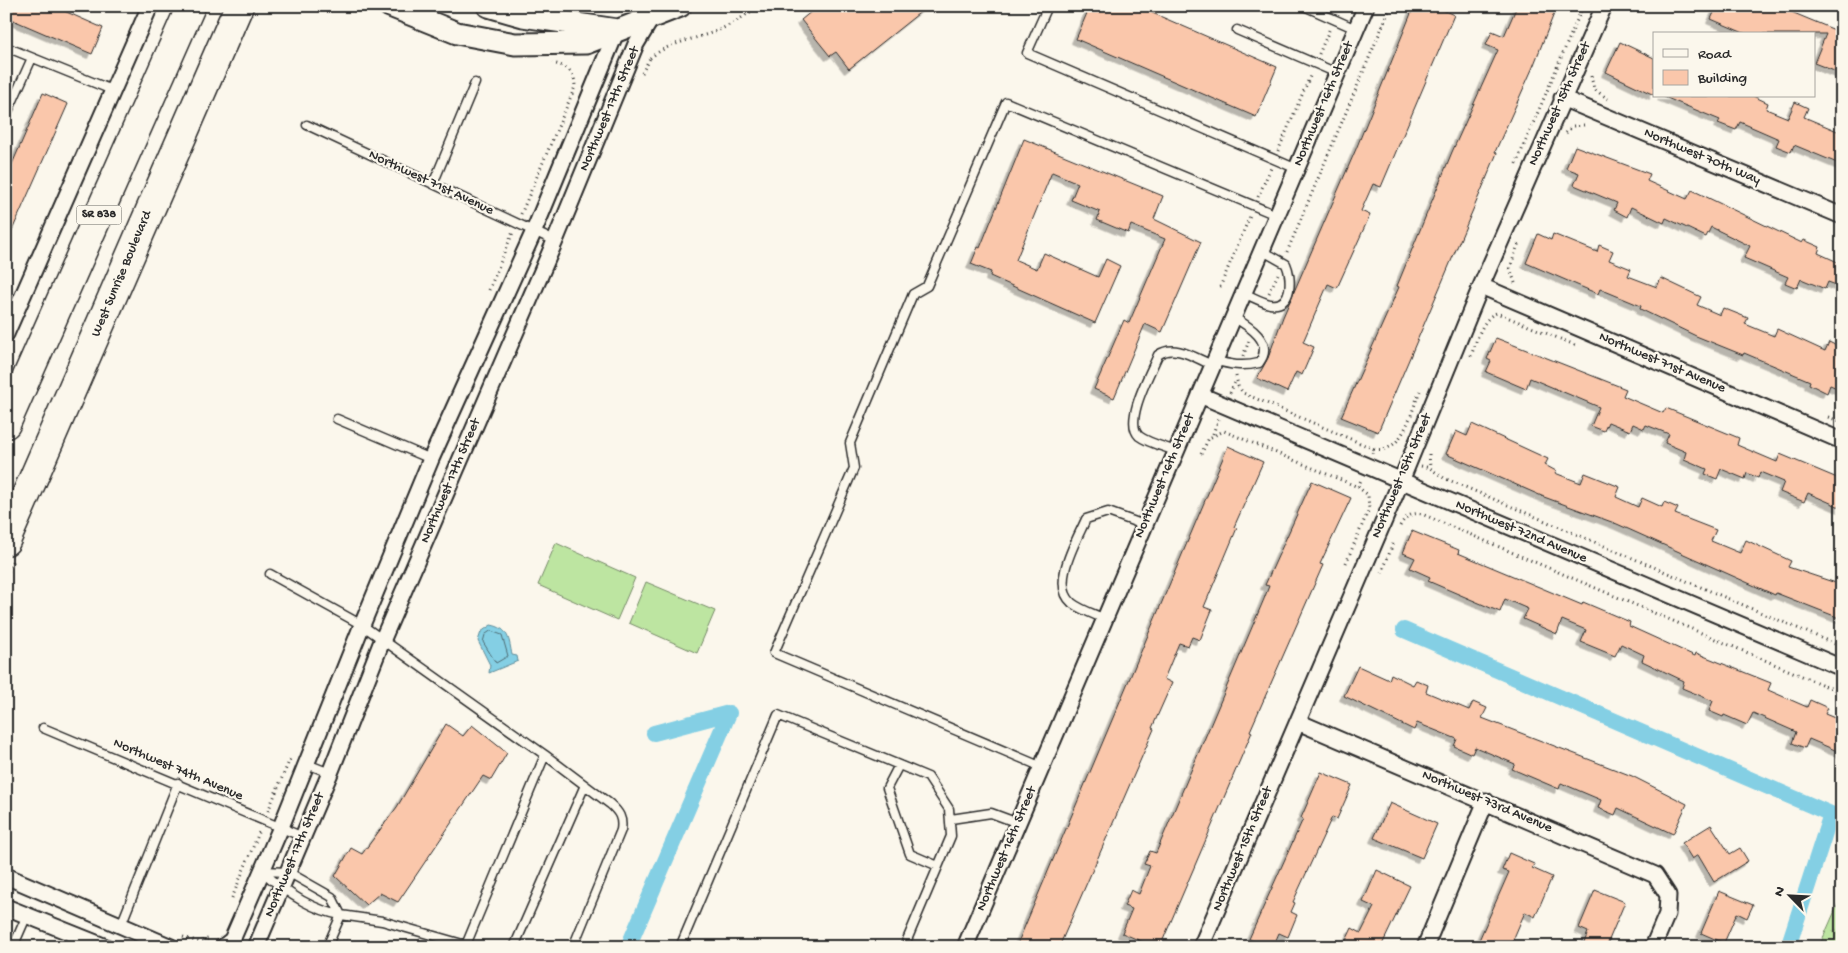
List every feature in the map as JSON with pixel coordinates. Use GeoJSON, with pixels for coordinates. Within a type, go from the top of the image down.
{"type":"FeatureCollection","features":[{"type":"Feature","properties":{"kind":"highway","name":"SR 838"},"geometry":{"type":"LineString","coordinates":[[6,424],[190,6]]}},
{"type":"Feature","properties":{"kind":"highway","name":"West Sunrise Boulevard"},"geometry":{"type":"LineString","coordinates":[[6,541],[239,6]]}},
{"type":"Feature","properties":{"kind":"street"},"geometry":{"type":"LineString","coordinates":[[6,334],[150,6]]}},
{"type":"Feature","properties":{"kind":"street"},"geometry":{"type":"LineString","coordinates":[[390,6],[457,33],[515,44],[586,43],[680,6]]}},
{"type":"Feature","properties":{"kind":"street"},"geometry":{"type":"LineString","coordinates":[[488,6],[522,16],[617,30]]}},
{"type":"Feature","properties":{"kind":"street","name":"Northwest 16th Street"},"geometry":{"type":"LineString","coordinates":[[965,947],[1366,6]]}},
{"type":"Feature","properties":{"kind":"street","name":"Northwest 15th Street"},"geometry":{"type":"LineString","coordinates":[[1201,947],[1401,481],[1481,286],[1604,6]]}},
{"type":"Feature","properties":{"kind":"street","name":"Northwest 17th Street"},"geometry":{"type":"LineString","coordinates":[[256,947],[330,773],[382,641],[555,241],[630,60],[651,19]]}},
{"type":"Feature","properties":{"kind":"street","name":"Northwest 17th Street"},"geometry":{"type":"LineString","coordinates":[[219,941],[232,940],[282,827],[362,625],[431,459],[534,231],[617,30]]}},
{"type":"Feature","properties":{"kind":"street","name":"Northwest 70th Way"},"geometry":{"type":"LineString","coordinates":[[1562,98],[1842,216]]}},
{"type":"Feature","properties":{"kind":"street","name":"Northwest 71st Avenue"},"geometry":{"type":"LineString","coordinates":[[1481,286],[1842,440]]}},
{"type":"Feature","properties":{"kind":"street","name":"Northwest 72nd Avenue"},"geometry":{"type":"LineString","coordinates":[[1200,395],[1842,668]]}},
{"type":"Feature","properties":{"kind":"street","name":"Northwest 73rd Avenue"},"geometry":{"type":"LineString","coordinates":[[1298,722],[1655,875],[1668,895],[1666,914],[1653,947]]}},
{"type":"Feature","properties":{"kind":"street"},"geometry":{"type":"LineString","coordinates":[[1424,947],[1486,801]]}},
{"type":"Feature","properties":{"kind":"street"},"geometry":{"type":"LineString","coordinates":[[6,876],[121,925],[175,941]]}},
{"type":"Feature","properties":{"kind":"street"},"geometry":{"type":"LineString","coordinates":[[8,912],[27,915],[106,947]]}},
{"type":"Feature","properties":{"kind":"lane"},"geometry":{"type":"LineString","coordinates":[[1048,6],[1027,53],[1296,169]]}},
{"type":"Feature","properties":{"kind":"lane"},"geometry":{"type":"LineString","coordinates":[[1304,6],[1356,29]]}},
{"type":"Feature","properties":{"kind":"lane"},"geometry":{"type":"LineString","coordinates":[[1236,30],[1337,73]]}},
{"type":"Feature","properties":{"kind":"lane"},"geometry":{"type":"LineString","coordinates":[[6,47],[112,90]]}},
{"type":"Feature","properties":{"kind":"lane"},"geometry":{"type":"LineString","coordinates":[[6,116],[32,58]]}},
{"type":"Feature","properties":{"kind":"lane"},"geometry":{"type":"LineString","coordinates":[[433,184],[474,83]]}},
{"type":"Feature","properties":{"kind":"lane"},"geometry":{"type":"LineString","coordinates":[[1042,767],[774,652],[854,468],[850,443],[913,294],[927,286],[1006,102],[1276,214]]}},
{"type":"Feature","properties":{"kind":"lane","name":"Northwest 71st Avenue"},"geometry":{"type":"LineString","coordinates":[[307,125],[555,241]]}},
{"type":"Feature","properties":{"kind":"lane"},"geometry":{"type":"LineString","coordinates":[[1243,293],[1266,302],[1276,303],[1289,293],[1290,272],[1283,262],[1262,250]]}},
{"type":"Feature","properties":{"kind":"lane"},"geometry":{"type":"LineString","coordinates":[[1176,451],[1139,436],[1134,426],[1134,414],[1158,355],[1165,350],[1176,350],[1213,363],[1239,366],[1259,363],[1264,358],[1261,339],[1253,330],[1233,317]]}},
{"type":"Feature","properties":{"kind":"lane"},"geometry":{"type":"LineString","coordinates":[[337,418],[431,459]]}},
{"type":"Feature","properties":{"kind":"lane"},"geometry":{"type":"LineString","coordinates":[[1104,619],[1071,602],[1065,591],[1062,575],[1086,519],[1108,512],[1144,525]]}},
{"type":"Feature","properties":{"kind":"lane"},"geometry":{"type":"LineString","coordinates":[[270,574],[362,625],[585,784],[617,810],[622,820],[621,830],[573,947]]}},
{"type":"Feature","properties":{"kind":"lane"},"geometry":{"type":"LineString","coordinates":[[680,947],[778,715],[928,777],[949,808],[951,836],[904,947]]}},
{"type":"Feature","properties":{"kind":"lane","name":"Northwest 74th Avenue"},"geometry":{"type":"LineString","coordinates":[[43,728],[303,837]]}},
{"type":"Feature","properties":{"kind":"lane"},"geometry":{"type":"LineString","coordinates":[[262,871],[281,888],[324,912],[382,921],[468,946],[544,756]]}},
{"type":"Feature","properties":{"kind":"lane"},"geometry":{"type":"LineString","coordinates":[[307,764],[330,773]]}},
{"type":"Feature","properties":{"kind":"lane"},"geometry":{"type":"LineString","coordinates":[[899,765],[888,788],[910,854],[938,866]]}},
{"type":"Feature","properties":{"kind":"lane"},"geometry":{"type":"LineString","coordinates":[[121,925],[178,784]]}},
{"type":"Feature","properties":{"kind":"lane"},"geometry":{"type":"LineString","coordinates":[[514,947],[585,784]]}},
{"type":"Feature","properties":{"kind":"lane"},"geometry":{"type":"LineString","coordinates":[[951,819],[991,813],[1018,823]]}},
{"type":"Feature","properties":{"kind":"lane"},"geometry":{"type":"LineString","coordinates":[[262,871],[288,872],[332,897],[341,915]]}},
{"type":"Feature","properties":{"kind":"lane"},"geometry":{"type":"LineString","coordinates":[[13,947],[27,915]]}},
{"type":"Feature","properties":{"kind":"lane"},"geometry":{"type":"LineString","coordinates":[[327,947],[341,915]]}},
{"type":"Feature","properties":{"kind":"path"},"geometry":{"type":"LineString","coordinates":[[630,60],[650,58],[661,49],[715,31],[740,19],[758,6]]}},
{"type":"Feature","properties":{"kind":"path"},"geometry":{"type":"LineString","coordinates":[[1266,302],[1391,6]]}},
{"type":"Feature","properties":{"kind":"path"},"geometry":{"type":"LineString","coordinates":[[1834,6],[1842,10]]}},
{"type":"Feature","properties":{"kind":"path"},"geometry":{"type":"LineString","coordinates":[[1220,288],[1334,19]]}},
{"type":"Feature","properties":{"kind":"path"},"geometry":{"type":"LineString","coordinates":[[487,294],[575,88],[572,72],[566,67],[550,62]]}},
{"type":"Feature","properties":{"kind":"path"},"geometry":{"type":"LineString","coordinates":[[566,67],[574,62],[603,63]]}},
{"type":"Feature","properties":{"kind":"path"},"geometry":{"type":"LineString","coordinates":[[1591,70],[1591,83],[1594,89],[1600,95],[1615,102]]}},
{"type":"Feature","properties":{"kind":"path"},"geometry":{"type":"LineString","coordinates":[[1565,134],[1579,125],[1591,127]]}},
{"type":"Feature","properties":{"kind":"path"},"geometry":{"type":"LineString","coordinates":[[1520,287],[1513,282],[1510,268],[1521,237]]}},
{"type":"Feature","properties":{"kind":"path"},"geometry":{"type":"LineString","coordinates":[[1468,362],[1486,320],[1491,314],[1497,313],[1577,346]]}},
{"type":"Feature","properties":{"kind":"path"},"geometry":{"type":"LineString","coordinates":[[1250,396],[1243,393],[1236,380],[1239,366],[1253,330]]}},
{"type":"Feature","properties":{"kind":"path"},"geometry":{"type":"LineString","coordinates":[[1823,415],[1842,422]]}},
{"type":"Feature","properties":{"kind":"path"},"geometry":{"type":"LineString","coordinates":[[1213,434],[1216,426]]}},
{"type":"Feature","properties":{"kind":"path"},"geometry":{"type":"LineString","coordinates":[[1430,468],[1429,455],[1431,450]]}},
{"type":"Feature","properties":{"kind":"path"},"geometry":{"type":"LineString","coordinates":[[1408,463],[1430,468],[1444,478],[1842,647]]}},
{"type":"Feature","properties":{"kind":"path"},"geometry":{"type":"LineString","coordinates":[[1346,563],[1370,510],[1368,495],[1358,487]]}},
{"type":"Feature","properties":{"kind":"path"},"geometry":{"type":"LineString","coordinates":[[1398,530],[1407,516],[1413,513],[1422,514],[1842,693]]}},
{"type":"Feature","properties":{"kind":"path"},"geometry":{"type":"LineString","coordinates":[[1382,573],[1394,539]]}},
{"type":"Feature","properties":{"kind":"path"},"geometry":{"type":"LineString","coordinates":[[1838,644],[1842,642]]}},
{"type":"Feature","properties":{"kind":"path"},"geometry":{"type":"LineString","coordinates":[[230,901],[292,756]]}},
{"type":"Feature","properties":{"kind":"path"},"geometry":{"type":"LineString","coordinates":[[175,941],[219,941]]}},
{"type":"Feature","properties":{"kind":"green space"},"geometry":{"type":"Polygon","coordinates":[[[556,543],[635,578],[617,620],[538,585],[556,543]]]}},
{"type":"Feature","properties":{"kind":"green space"},"geometry":{"type":"Polygon","coordinates":[[[646,582],[715,611],[697,653],[629,623],[646,582]]]}},
{"type":"Feature","properties":{"kind":"green space"},"geometry":{"type":"Polygon","coordinates":[[[1842,895],[1842,947],[1819,947],[1842,895]]]}},
{"type":"Feature","properties":{"kind":"water"},"geometry":{"type":"Polygon","coordinates":[[[491,625],[505,632],[512,655],[517,656],[518,661],[489,673],[490,665],[478,641],[481,632],[491,625]]]}},
{"type":"Feature","properties":{"kind":"building"},"geometry":{"type":"Polygon","coordinates":[[[6,6],[53,6],[103,28],[92,54],[6,17],[6,6]]]}},
{"type":"Feature","properties":{"kind":"building"},"geometry":{"type":"Polygon","coordinates":[[[818,6],[830,6],[834,11],[841,6],[928,6],[849,69],[836,52],[830,56],[801,20],[818,6]]]}},
{"type":"Feature","properties":{"kind":"building"},"geometry":{"type":"Polygon","coordinates":[[[1090,6],[1149,6],[1148,11],[1277,67],[1256,117],[1076,39],[1090,6]]]}},
{"type":"Feature","properties":{"kind":"building"},"geometry":{"type":"Polygon","coordinates":[[[1414,6],[1434,6],[1454,15],[1381,187],[1373,184],[1361,211],[1370,215],[1337,288],[1328,284],[1303,342],[1314,347],[1302,375],[1296,372],[1287,392],[1257,378],[1268,358],[1283,317],[1356,149],[1414,6]]]}},
{"type":"Feature","properties":{"kind":"building"},"geometry":{"type":"Polygon","coordinates":[[[1517,6],[1557,6],[1533,67],[1495,152],[1497,153],[1484,184],[1378,432],[1341,417],[1399,287],[1397,286],[1452,152],[1498,50],[1486,45],[1492,31],[1504,36],[1517,6]]]}},
{"type":"Feature","properties":{"kind":"building"},"geometry":{"type":"Polygon","coordinates":[[[1717,6],[1777,6],[1842,33],[1842,74],[1816,64],[1816,58],[1826,34],[1816,34],[1816,32],[1741,32],[1711,19],[1717,6]]]}},
{"type":"Feature","properties":{"kind":"building"},"geometry":{"type":"Polygon","coordinates":[[[1620,42],[1653,58],[1653,95],[1606,72],[1620,42]]]}},
{"type":"Feature","properties":{"kind":"building"},"geometry":{"type":"Polygon","coordinates":[[[43,93],[68,104],[6,244],[6,178],[43,93]]]}},
{"type":"Feature","properties":{"kind":"building"},"geometry":{"type":"Polygon","coordinates":[[[1667,98],[1757,98],[1768,103],[1766,109],[1788,118],[1795,102],[1808,108],[1804,117],[1842,133],[1842,165],[1794,145],[1791,152],[1776,146],[1779,139],[1740,122],[1736,130],[1718,123],[1720,120],[1667,98]]]}},
{"type":"Feature","properties":{"kind":"building"},"geometry":{"type":"Polygon","coordinates":[[[1024,139],[1163,196],[1154,219],[1201,242],[1162,332],[1145,324],[1114,398],[1094,389],[1124,320],[1129,323],[1165,239],[1131,225],[1128,233],[1097,220],[1100,212],[1071,200],[1078,183],[1052,172],[1016,260],[1037,269],[1044,253],[1098,277],[1106,259],[1120,266],[1095,323],[990,276],[991,272],[971,264],[978,247],[980,248],[1024,139]]]}},
{"type":"Feature","properties":{"kind":"building"},"geometry":{"type":"Polygon","coordinates":[[[1575,146],[1650,174],[1647,181],[1687,199],[1692,190],[1802,243],[1804,240],[1820,247],[1818,253],[1842,264],[1842,279],[1839,286],[1828,282],[1825,289],[1801,279],[1797,288],[1785,283],[1788,277],[1744,258],[1750,246],[1711,227],[1706,237],[1666,218],[1664,223],[1631,207],[1627,217],[1614,210],[1617,203],[1574,185],[1579,173],[1566,168],[1575,146]]]}},
{"type":"Feature","properties":{"kind":"building"},"geometry":{"type":"Polygon","coordinates":[[[1538,234],[1551,240],[1553,234],[1597,252],[1599,245],[1613,251],[1609,260],[1631,269],[1628,276],[1657,287],[1661,278],[1701,297],[1697,305],[1720,315],[1723,308],[1748,318],[1745,324],[1774,336],[1777,329],[1825,351],[1829,342],[1841,348],[1837,356],[1842,358],[1842,390],[1830,385],[1827,393],[1809,384],[1810,381],[1744,353],[1743,355],[1696,336],[1640,309],[1641,306],[1600,289],[1598,294],[1526,263],[1538,234]]]}},
{"type":"Feature","properties":{"kind":"building"},"geometry":{"type":"Polygon","coordinates":[[[1496,338],[1626,389],[1623,396],[1663,413],[1666,408],[1739,438],[1737,445],[1777,462],[1780,454],[1842,480],[1842,508],[1808,493],[1804,502],[1780,492],[1784,482],[1760,472],[1758,478],[1747,473],[1745,479],[1721,469],[1717,479],[1705,474],[1707,469],[1684,459],[1686,452],[1665,443],[1669,434],[1646,425],[1644,429],[1633,424],[1630,431],[1608,422],[1604,431],[1591,426],[1599,407],[1530,378],[1526,389],[1486,372],[1491,361],[1487,359],[1496,338]]]}},
{"type":"Feature","properties":{"kind":"building"},"geometry":{"type":"Polygon","coordinates":[[[1472,424],[1548,459],[1545,465],[1556,471],[1555,473],[1581,483],[1585,473],[1620,487],[1616,497],[1638,507],[1642,498],[1662,507],[1664,502],[1678,508],[1675,514],[1716,530],[1711,541],[1740,553],[1746,540],[1791,561],[1788,567],[1842,585],[1842,619],[1776,593],[1775,595],[1617,524],[1544,497],[1446,454],[1456,431],[1467,436],[1472,424]]]}},
{"type":"Feature","properties":{"kind":"building"},"geometry":{"type":"Polygon","coordinates":[[[1228,446],[1263,462],[1234,527],[1237,528],[1204,607],[1212,610],[1200,640],[1192,637],[1188,646],[1179,643],[1164,679],[1172,683],[1152,728],[1154,729],[1059,947],[1016,947],[1228,446]]]}},
{"type":"Feature","properties":{"kind":"building"},"geometry":{"type":"Polygon","coordinates":[[[1312,481],[1351,498],[1320,564],[1323,565],[1250,731],[1252,732],[1160,947],[1155,947],[1122,933],[1132,909],[1124,906],[1131,890],[1139,894],[1150,866],[1144,864],[1150,851],[1156,853],[1264,599],[1269,586],[1265,585],[1312,481]]]}},
{"type":"Feature","properties":{"kind":"building"},"geometry":{"type":"Polygon","coordinates":[[[1412,531],[1459,550],[1458,553],[1582,605],[1583,602],[1630,622],[1629,626],[1695,656],[1696,653],[1771,683],[1768,690],[1807,707],[1810,700],[1828,708],[1825,714],[1842,721],[1842,753],[1809,739],[1805,748],[1792,743],[1796,732],[1753,713],[1747,725],[1709,711],[1713,701],[1682,688],[1684,681],[1642,661],[1644,655],[1621,644],[1615,656],[1581,642],[1586,630],[1562,620],[1557,634],[1523,619],[1528,609],[1505,599],[1500,612],[1428,581],[1430,577],[1410,568],[1415,558],[1403,553],[1412,531]]]}},
{"type":"Feature","properties":{"kind":"building"},"geometry":{"type":"Polygon","coordinates":[[[1358,666],[1389,680],[1391,674],[1413,685],[1416,680],[1428,685],[1426,692],[1469,710],[1473,702],[1487,708],[1482,718],[1632,776],[1687,804],[1673,834],[1618,808],[1615,815],[1598,808],[1601,800],[1561,783],[1559,789],[1512,769],[1515,764],[1475,747],[1472,754],[1454,746],[1457,739],[1417,723],[1414,730],[1344,696],[1358,666]]]}},
{"type":"Feature","properties":{"kind":"building"},"geometry":{"type":"Polygon","coordinates":[[[446,724],[463,736],[472,725],[507,753],[491,780],[483,776],[398,902],[380,893],[366,905],[335,876],[351,848],[362,854],[397,807],[446,724]]]}},
{"type":"Feature","properties":{"kind":"building"},"geometry":{"type":"Polygon","coordinates":[[[1321,772],[1352,785],[1337,819],[1332,817],[1293,902],[1295,903],[1291,912],[1297,915],[1288,937],[1279,933],[1273,947],[1268,947],[1249,939],[1303,819],[1301,818],[1321,772]]]}},
{"type":"Feature","properties":{"kind":"building"},"geometry":{"type":"Polygon","coordinates":[[[1390,803],[1437,824],[1422,858],[1374,838],[1390,803]]]}},
{"type":"Feature","properties":{"kind":"building"},"geometry":{"type":"Polygon","coordinates":[[[1711,825],[1730,854],[1740,848],[1748,861],[1714,882],[1698,855],[1692,859],[1682,843],[1711,825]]]}},
{"type":"Feature","properties":{"kind":"building"},"geometry":{"type":"Polygon","coordinates":[[[1509,853],[1534,864],[1532,868],[1552,877],[1535,917],[1525,912],[1510,947],[1476,947],[1509,872],[1502,870],[1509,853]]]}},
{"type":"Feature","properties":{"kind":"building"},"geometry":{"type":"Polygon","coordinates":[[[1377,870],[1410,886],[1381,947],[1343,947],[1352,928],[1361,933],[1374,907],[1363,902],[1377,870]]]}},
{"type":"Feature","properties":{"kind":"building"},"geometry":{"type":"Polygon","coordinates":[[[1595,890],[1625,902],[1606,947],[1594,947],[1584,943],[1588,932],[1579,928],[1595,890]]]}},
{"type":"Feature","properties":{"kind":"building"},"geometry":{"type":"Polygon","coordinates":[[[1719,891],[1753,905],[1747,918],[1737,913],[1724,943],[1701,933],[1719,891]]]}},
{"type":"Feature","properties":{"kind":"waterway"},"geometry":{"type":"LineString","coordinates":[[1404,630],[1831,814],[1788,947]]}},
{"type":"Feature","properties":{"kind":"waterway"},"geometry":{"type":"LineString","coordinates":[[628,947],[729,713],[654,733]]}}]}
